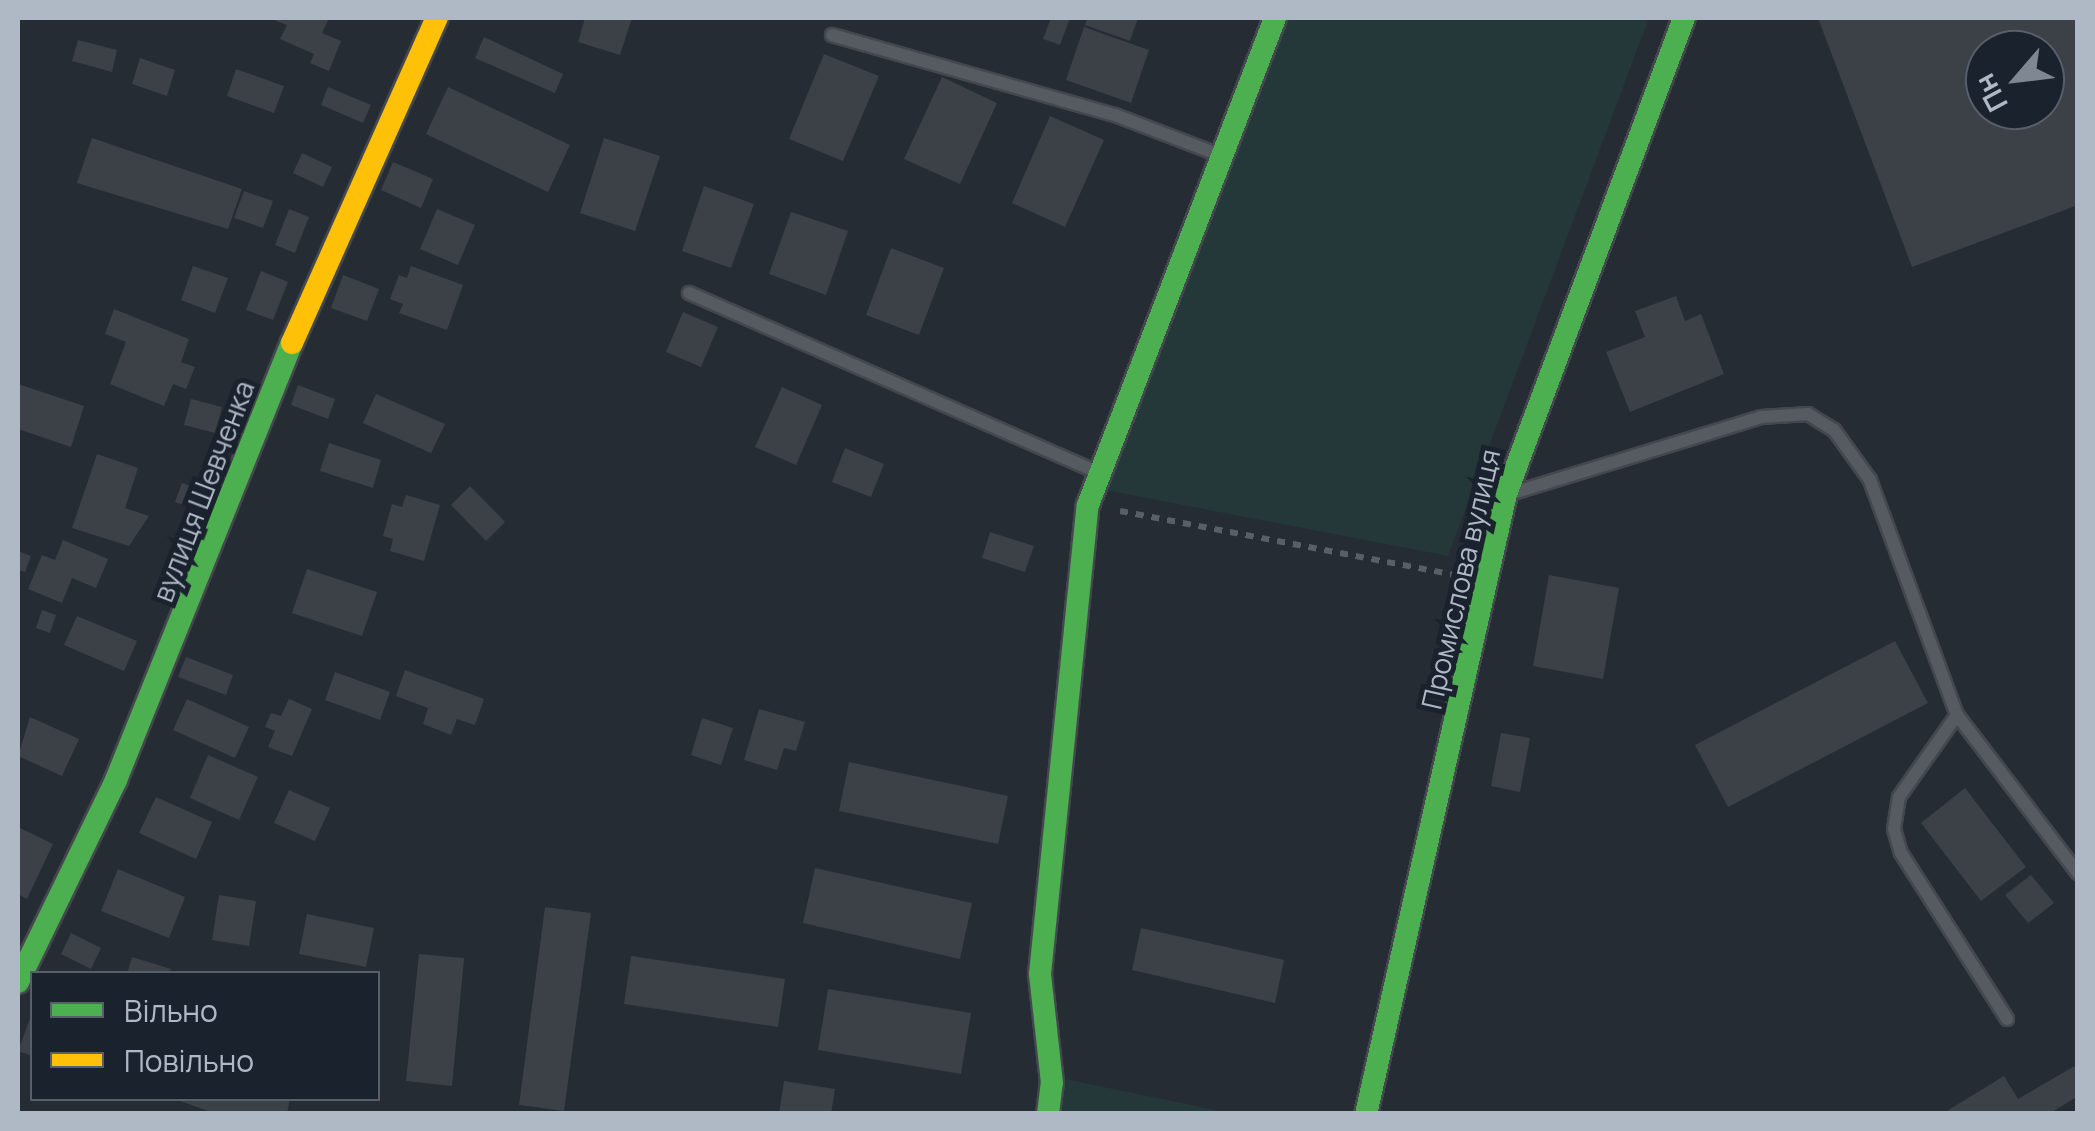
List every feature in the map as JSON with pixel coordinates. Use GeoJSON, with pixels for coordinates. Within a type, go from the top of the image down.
{"type":"FeatureCollection","features":[{"type":"Feature","properties":{"kind":"street","name":"вулиця Шевченка"},"geometry":{"type":"LineString","coordinates":[[18,982],[116,780],[309,302],[437,18]]}},
{"type":"Feature","properties":{"kind":"street"},"geometry":{"type":"LineString","coordinates":[[1048,1114],[1052,1084],[1040,974],[1088,505],[1096,472],[1275,18]]}},
{"type":"Feature","properties":{"kind":"street","name":"Промислова вулиця"},"geometry":{"type":"LineString","coordinates":[[1366,1114],[1506,494],[1684,18]]}},
{"type":"Feature","properties":{"kind":"lane"},"geometry":{"type":"LineString","coordinates":[[832,35],[1115,116],[1220,155]]}},
{"type":"Feature","properties":{"kind":"lane"},"geometry":{"type":"LineString","coordinates":[[689,293],[1096,472]]}},
{"type":"Feature","properties":{"kind":"lane"},"geometry":{"type":"LineString","coordinates":[[1506,494],[1761,417],[1808,414],[1834,430],[1870,480],[1957,716],[2078,873]]}},
{"type":"Feature","properties":{"kind":"lane"},"geometry":{"type":"LineString","coordinates":[[1957,716],[1899,796],[1894,829],[1901,853],[2007,1019]]}},
{"type":"Feature","properties":{"kind":"path"},"geometry":{"type":"LineString","coordinates":[[1088,505],[1487,580]]}},
{"type":"Feature","properties":{"kind":"shaded area"},"geometry":{"type":"Polygon","coordinates":[[[1285,18],[1649,18],[1448,556],[1105,490],[1285,18]]]}},
{"type":"Feature","properties":{"kind":"shaded area"},"geometry":{"type":"Polygon","coordinates":[[[1065,1079],[1230,1113],[1060,1114],[1065,1079]]]}},
{"type":"Feature","properties":{"kind":"building"},"geometry":{"type":"Polygon","coordinates":[[[269,18],[329,18],[322,33],[341,41],[329,71],[310,63],[314,54],[280,39],[287,25],[269,18]]]}},
{"type":"Feature","properties":{"kind":"building"},"geometry":{"type":"Polygon","coordinates":[[[585,18],[632,18],[620,55],[578,42],[585,18]]]}},
{"type":"Feature","properties":{"kind":"building"},"geometry":{"type":"Polygon","coordinates":[[[1051,18],[1070,18],[1060,45],[1043,39],[1051,18]]]}},
{"type":"Feature","properties":{"kind":"building"},"geometry":{"type":"Polygon","coordinates":[[[1088,18],[1138,18],[1130,41],[1085,25],[1088,18]]]}},
{"type":"Feature","properties":{"kind":"building"},"geometry":{"type":"Polygon","coordinates":[[[1818,18],[2078,18],[2078,205],[1912,267],[1818,18]]]}},
{"type":"Feature","properties":{"kind":"building"},"geometry":{"type":"Polygon","coordinates":[[[1084,27],[1149,50],[1131,103],[1066,80],[1084,27]]]}},
{"type":"Feature","properties":{"kind":"building"},"geometry":{"type":"Polygon","coordinates":[[[484,37],[563,74],[555,93],[475,58],[484,37]]]}},
{"type":"Feature","properties":{"kind":"building"},"geometry":{"type":"Polygon","coordinates":[[[78,40],[117,50],[112,72],[72,61],[78,40]]]}},
{"type":"Feature","properties":{"kind":"building"},"geometry":{"type":"Polygon","coordinates":[[[824,54],[879,76],[843,161],[789,139],[824,54]]]}},
{"type":"Feature","properties":{"kind":"building"},"geometry":{"type":"Polygon","coordinates":[[[140,58],[175,70],[167,96],[132,84],[140,58]]]}},
{"type":"Feature","properties":{"kind":"building"},"geometry":{"type":"Polygon","coordinates":[[[236,69],[284,86],[274,113],[227,96],[236,69]]]}},
{"type":"Feature","properties":{"kind":"building"},"geometry":{"type":"Polygon","coordinates":[[[942,77],[997,103],[960,184],[904,159],[942,77]]]}},
{"type":"Feature","properties":{"kind":"building"},"geometry":{"type":"Polygon","coordinates":[[[328,87],[371,105],[363,123],[321,105],[328,87]]]}},
{"type":"Feature","properties":{"kind":"building"},"geometry":{"type":"Polygon","coordinates":[[[448,87],[570,145],[548,192],[426,134],[448,87]]]}},
{"type":"Feature","properties":{"kind":"building"},"geometry":{"type":"Polygon","coordinates":[[[1050,116],[1104,140],[1065,227],[1012,203],[1050,116]]]}},
{"type":"Feature","properties":{"kind":"building"},"geometry":{"type":"Polygon","coordinates":[[[92,138],[242,189],[228,229],[77,183],[92,138]]]}},
{"type":"Feature","properties":{"kind":"building"},"geometry":{"type":"Polygon","coordinates":[[[604,138],[660,156],[635,231],[580,213],[604,138]]]}},
{"type":"Feature","properties":{"kind":"building"},"geometry":{"type":"Polygon","coordinates":[[[302,153],[332,167],[323,187],[293,173],[302,153]]]}},
{"type":"Feature","properties":{"kind":"building"},"geometry":{"type":"Polygon","coordinates":[[[393,162],[433,179],[421,208],[381,190],[393,162]]]}},
{"type":"Feature","properties":{"kind":"building"},"geometry":{"type":"Polygon","coordinates":[[[704,186],[754,204],[731,268],[682,251],[704,186]]]}},
{"type":"Feature","properties":{"kind":"building"},"geometry":{"type":"Polygon","coordinates":[[[244,191],[273,201],[263,228],[234,218],[244,191]]]}},
{"type":"Feature","properties":{"kind":"building"},"geometry":{"type":"Polygon","coordinates":[[[289,209],[309,217],[295,253],[275,245],[289,209]]]}},
{"type":"Feature","properties":{"kind":"building"},"geometry":{"type":"Polygon","coordinates":[[[437,209],[475,225],[458,265],[420,249],[437,209]]]}},
{"type":"Feature","properties":{"kind":"building"},"geometry":{"type":"Polygon","coordinates":[[[791,212],[848,231],[826,295],[769,274],[791,212]]]}},
{"type":"Feature","properties":{"kind":"building"},"geometry":{"type":"Polygon","coordinates":[[[891,248],[944,268],[919,335],[866,315],[891,248]]]}},
{"type":"Feature","properties":{"kind":"building"},"geometry":{"type":"Polygon","coordinates":[[[193,266],[228,278],[215,313],[181,300],[193,266]]]}},
{"type":"Feature","properties":{"kind":"building"},"geometry":{"type":"Polygon","coordinates":[[[411,266],[463,285],[447,330],[399,313],[403,304],[390,299],[399,275],[407,278],[411,266]]]}},
{"type":"Feature","properties":{"kind":"building"},"geometry":{"type":"Polygon","coordinates":[[[261,271],[288,282],[273,320],[246,310],[261,271]]]}},
{"type":"Feature","properties":{"kind":"building"},"geometry":{"type":"Polygon","coordinates":[[[343,275],[379,289],[367,321],[331,308],[343,275]]]}},
{"type":"Feature","properties":{"kind":"building"},"geometry":{"type":"Polygon","coordinates":[[[1676,296],[1685,321],[1701,314],[1724,374],[1630,412],[1606,352],[1645,337],[1635,311],[1676,296]]]}},
{"type":"Feature","properties":{"kind":"building"},"geometry":{"type":"Polygon","coordinates":[[[114,309],[189,339],[181,362],[195,367],[186,389],[173,384],[164,406],[110,384],[126,342],[105,334],[114,309]]]}},
{"type":"Feature","properties":{"kind":"building"},"geometry":{"type":"Polygon","coordinates":[[[683,312],[718,327],[701,367],[666,352],[683,312]]]}},
{"type":"Feature","properties":{"kind":"building"},"geometry":{"type":"Polygon","coordinates":[[[18,384],[84,406],[71,447],[18,429],[18,384]]]}},
{"type":"Feature","properties":{"kind":"building"},"geometry":{"type":"Polygon","coordinates":[[[298,385],[335,399],[328,419],[291,405],[298,385]]]}},
{"type":"Feature","properties":{"kind":"building"},"geometry":{"type":"Polygon","coordinates":[[[782,387],[822,405],[796,465],[755,447],[782,387]]]}},
{"type":"Feature","properties":{"kind":"building"},"geometry":{"type":"Polygon","coordinates":[[[376,394],[445,424],[431,453],[363,423],[376,394]]]}},
{"type":"Feature","properties":{"kind":"building"},"geometry":{"type":"Polygon","coordinates":[[[191,399],[222,407],[215,433],[184,425],[191,399]]]}},
{"type":"Feature","properties":{"kind":"building"},"geometry":{"type":"Polygon","coordinates":[[[329,443],[381,460],[373,488],[320,471],[329,443]]]}},
{"type":"Feature","properties":{"kind":"building"},"geometry":{"type":"Polygon","coordinates":[[[845,448],[884,464],[871,497],[832,482],[845,448]]]}},
{"type":"Feature","properties":{"kind":"building"},"geometry":{"type":"Polygon","coordinates":[[[97,454],[138,468],[125,508],[149,516],[129,546],[72,528],[97,454]]]}},
{"type":"Feature","properties":{"kind":"building"},"geometry":{"type":"Polygon","coordinates":[[[182,483],[211,493],[205,512],[175,502],[182,483]]]}},
{"type":"Feature","properties":{"kind":"building"},"geometry":{"type":"Polygon","coordinates":[[[470,486],[505,522],[486,541],[451,505],[470,486]]]}},
{"type":"Feature","properties":{"kind":"building"},"geometry":{"type":"Polygon","coordinates":[[[406,495],[440,505],[424,561],[390,551],[393,539],[383,536],[392,504],[402,507],[406,495]]]}},
{"type":"Feature","properties":{"kind":"building"},"geometry":{"type":"Polygon","coordinates":[[[990,532],[1034,546],[1025,572],[982,558],[990,532]]]}},
{"type":"Feature","properties":{"kind":"building"},"geometry":{"type":"Polygon","coordinates":[[[63,540],[108,559],[96,588],[72,578],[62,603],[28,589],[42,555],[55,560],[63,540]]]}},
{"type":"Feature","properties":{"kind":"building"},"geometry":{"type":"Polygon","coordinates":[[[18,551],[31,556],[25,572],[18,570],[18,551]]]}},
{"type":"Feature","properties":{"kind":"building"},"geometry":{"type":"Polygon","coordinates":[[[307,569],[377,592],[362,636],[292,613],[307,569]]]}},
{"type":"Feature","properties":{"kind":"building"},"geometry":{"type":"Polygon","coordinates":[[[1549,575],[1619,588],[1603,679],[1533,666],[1549,575]]]}},
{"type":"Feature","properties":{"kind":"building"},"geometry":{"type":"Polygon","coordinates":[[[42,610],[56,615],[50,633],[36,628],[42,610]]]}},
{"type":"Feature","properties":{"kind":"building"},"geometry":{"type":"Polygon","coordinates":[[[77,616],[137,641],[124,671],[64,645],[77,616]]]}},
{"type":"Feature","properties":{"kind":"building"},"geometry":{"type":"Polygon","coordinates":[[[1895,641],[1928,703],[1728,807],[1695,745],[1895,641]]]}},
{"type":"Feature","properties":{"kind":"building"},"geometry":{"type":"Polygon","coordinates":[[[186,657],[233,675],[226,695],[178,677],[186,657]]]}},
{"type":"Feature","properties":{"kind":"building"},"geometry":{"type":"Polygon","coordinates":[[[405,670],[484,699],[475,725],[457,719],[451,735],[423,724],[428,708],[396,696],[405,670]]]}},
{"type":"Feature","properties":{"kind":"building"},"geometry":{"type":"Polygon","coordinates":[[[335,672],[390,692],[380,720],[325,700],[335,672]]]}},
{"type":"Feature","properties":{"kind":"building"},"geometry":{"type":"Polygon","coordinates":[[[187,699],[249,727],[235,758],[173,730],[187,699]]]}},
{"type":"Feature","properties":{"kind":"building"},"geometry":{"type":"Polygon","coordinates":[[[289,699],[312,709],[292,756],[268,747],[275,731],[265,727],[271,713],[281,716],[289,699]]]}},
{"type":"Feature","properties":{"kind":"building"},"geometry":{"type":"Polygon","coordinates":[[[759,709],[805,722],[796,751],[784,748],[777,770],[744,760],[759,709]]]}},
{"type":"Feature","properties":{"kind":"building"},"geometry":{"type":"Polygon","coordinates":[[[30,717],[79,739],[62,776],[18,756],[30,717]]]}},
{"type":"Feature","properties":{"kind":"building"},"geometry":{"type":"Polygon","coordinates":[[[702,718],[733,728],[721,765],[691,755],[702,718]]]}},
{"type":"Feature","properties":{"kind":"building"},"geometry":{"type":"Polygon","coordinates":[[[1501,733],[1530,738],[1520,792],[1491,786],[1501,733]]]}},
{"type":"Feature","properties":{"kind":"building"},"geometry":{"type":"Polygon","coordinates":[[[208,755],[258,777],[239,820],[190,798],[208,755]]]}},
{"type":"Feature","properties":{"kind":"building"},"geometry":{"type":"Polygon","coordinates":[[[849,762],[1008,796],[998,844],[839,811],[849,762]]]}},
{"type":"Feature","properties":{"kind":"building"},"geometry":{"type":"Polygon","coordinates":[[[1965,788],[2026,867],[1981,901],[1921,823],[1965,788]]]}},
{"type":"Feature","properties":{"kind":"building"},"geometry":{"type":"Polygon","coordinates":[[[289,790],[330,808],[315,841],[274,823],[289,790]]]}},
{"type":"Feature","properties":{"kind":"building"},"geometry":{"type":"Polygon","coordinates":[[[156,797],[212,822],[196,859],[139,833],[156,797]]]}},
{"type":"Feature","properties":{"kind":"building"},"geometry":{"type":"Polygon","coordinates":[[[18,827],[53,844],[27,899],[18,894],[18,827]]]}},
{"type":"Feature","properties":{"kind":"building"},"geometry":{"type":"Polygon","coordinates":[[[815,868],[972,903],[960,959],[803,923],[815,868]]]}},
{"type":"Feature","properties":{"kind":"building"},"geometry":{"type":"Polygon","coordinates":[[[118,869],[185,897],[169,938],[101,911],[118,869]]]}},
{"type":"Feature","properties":{"kind":"building"},"geometry":{"type":"Polygon","coordinates":[[[2031,875],[2054,903],[2028,923],[2005,895],[2031,875]]]}},
{"type":"Feature","properties":{"kind":"building"},"geometry":{"type":"Polygon","coordinates":[[[219,895],[256,901],[249,946],[212,940],[219,895]]]}},
{"type":"Feature","properties":{"kind":"building"},"geometry":{"type":"Polygon","coordinates":[[[545,907],[591,913],[564,1111],[519,1105],[545,907]]]}},
{"type":"Feature","properties":{"kind":"building"},"geometry":{"type":"Polygon","coordinates":[[[307,914],[374,928],[366,967],[299,954],[307,914]]]}},
{"type":"Feature","properties":{"kind":"building"},"geometry":{"type":"Polygon","coordinates":[[[1141,928],[1284,960],[1275,1003],[1132,970],[1141,928]]]}},
{"type":"Feature","properties":{"kind":"building"},"geometry":{"type":"Polygon","coordinates":[[[71,933],[101,948],[91,969],[61,954],[71,933]]]}},
{"type":"Feature","properties":{"kind":"building"},"geometry":{"type":"Polygon","coordinates":[[[419,954],[464,958],[452,1086],[406,1081],[419,954]]]}},
{"type":"Feature","properties":{"kind":"building"},"geometry":{"type":"Polygon","coordinates":[[[631,956],[785,979],[778,1027],[624,1004],[631,956]]]}},
{"type":"Feature","properties":{"kind":"building"},"geometry":{"type":"Polygon","coordinates":[[[132,957],[171,969],[170,971],[128,971],[132,957]]]}},
{"type":"Feature","properties":{"kind":"building"},"geometry":{"type":"Polygon","coordinates":[[[828,989],[971,1013],[961,1074],[818,1050],[828,989]]]}},
{"type":"Feature","properties":{"kind":"building"},"geometry":{"type":"Polygon","coordinates":[[[30,1018],[30,1055],[18,1051],[30,1018]]]}},
{"type":"Feature","properties":{"kind":"building"},"geometry":{"type":"Polygon","coordinates":[[[2078,1064],[2078,1096],[2049,1114],[1942,1114],[2004,1076],[2018,1099],[2078,1064]]]}},
{"type":"Feature","properties":{"kind":"building"},"geometry":{"type":"Polygon","coordinates":[[[784,1081],[835,1089],[831,1114],[779,1114],[784,1081]]]}},
{"type":"Feature","properties":{"kind":"building"},"geometry":{"type":"Polygon","coordinates":[[[180,1101],[289,1101],[287,1114],[216,1114],[180,1101]]]}},
{"type":"Feature","properties":{"kind":"traffic: fast"},"geometry":{"type":"LineString","coordinates":[[1048,1114],[1052,1083],[1040,974],[1088,505],[1275,18]]}},
{"type":"Feature","properties":{"kind":"traffic: fast"},"geometry":{"type":"LineString","coordinates":[[1366,1114],[1506,494],[1684,18]]}},
{"type":"Feature","properties":{"kind":"traffic: fast"},"geometry":{"type":"LineString","coordinates":[[18,982],[116,780],[292,343]]}},
{"type":"Feature","properties":{"kind":"traffic: slow"},"geometry":{"type":"LineString","coordinates":[[292,343],[437,18]]}}]}
